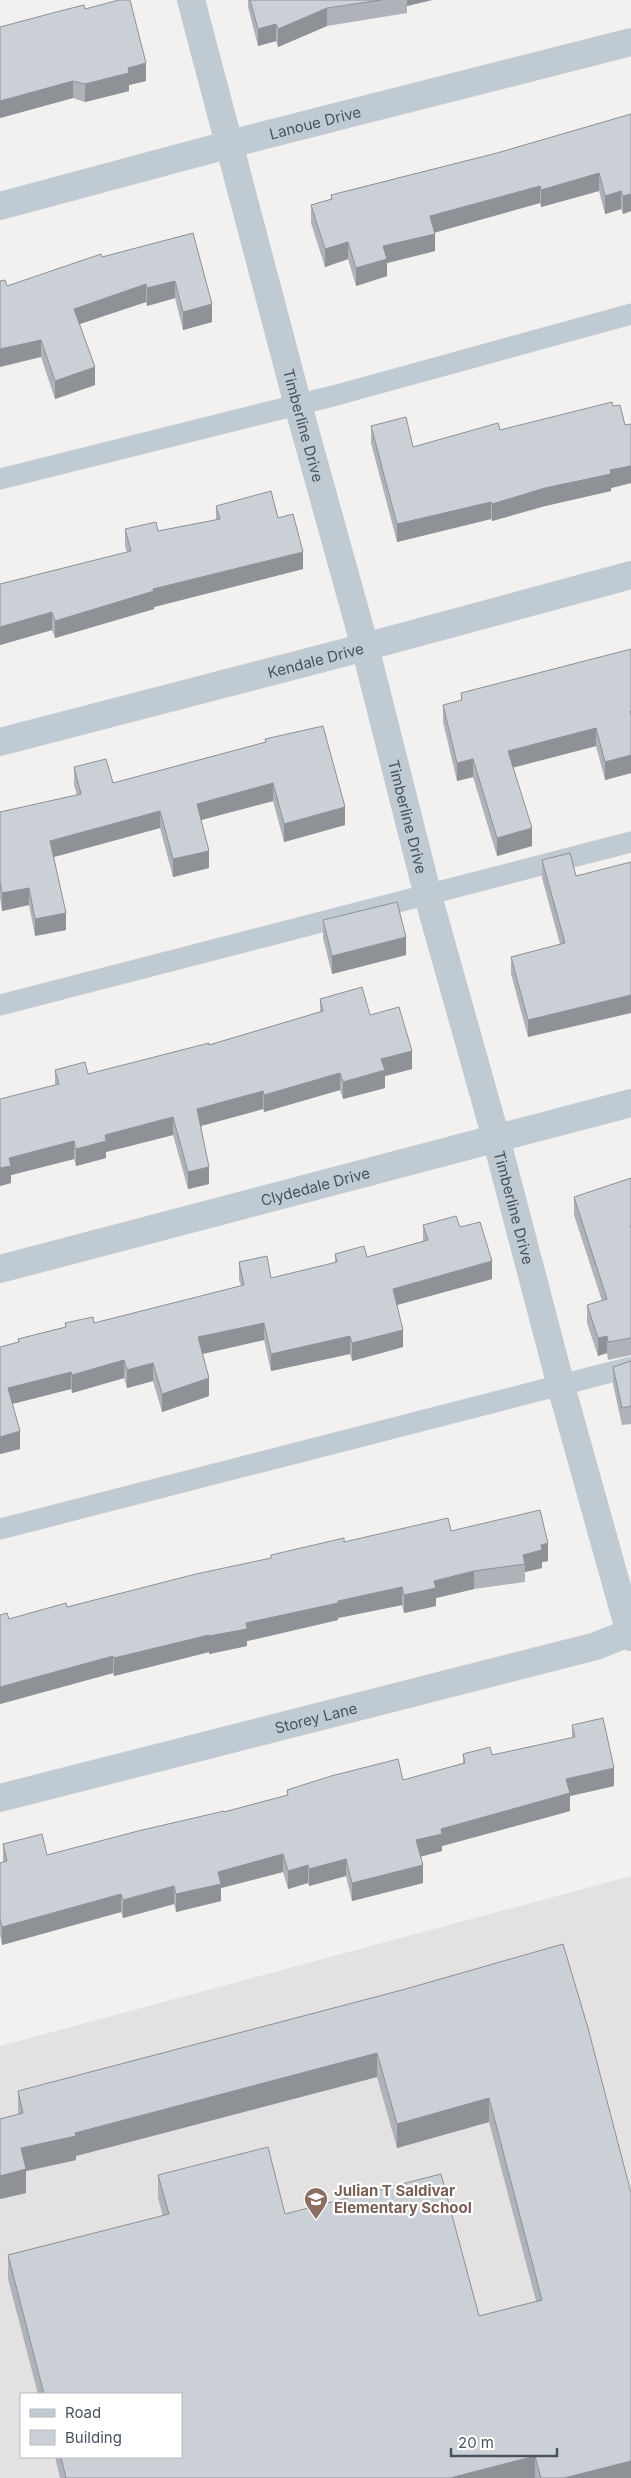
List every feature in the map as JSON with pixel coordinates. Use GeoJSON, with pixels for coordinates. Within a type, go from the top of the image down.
{"type":"FeatureCollection","features":[{"type":"Feature","properties":{"kind":"street","name":"Timberline Drive"},"geometry":{"type":"LineString","coordinates":[[191,0],[298,405],[365,647],[428,896],[496,1138],[561,1386],[631,1634]]}},
{"type":"Feature","properties":{"kind":"street","name":"Lanoue Drive"},"geometry":{"type":"LineString","coordinates":[[0,206],[631,42]]}},
{"type":"Feature","properties":{"kind":"street","name":"Kendale Drive"},"geometry":{"type":"LineString","coordinates":[[0,742],[365,647],[631,575]]}},
{"type":"Feature","properties":{"kind":"street","name":"Clydedale Drive"},"geometry":{"type":"LineString","coordinates":[[0,1270],[631,1103]]}},
{"type":"Feature","properties":{"kind":"street","name":"Storey Lane"},"geometry":{"type":"LineString","coordinates":[[0,1798],[596,1646],[631,1634]]}},
{"type":"Feature","properties":{"kind":"lane"},"geometry":{"type":"LineString","coordinates":[[0,479],[298,405],[631,314]]}},
{"type":"Feature","properties":{"kind":"lane"},"geometry":{"type":"LineString","coordinates":[[0,1005],[428,896],[631,842]]}},
{"type":"Feature","properties":{"kind":"lane"},"geometry":{"type":"LineString","coordinates":[[0,1529],[631,1367]]}},
{"type":"Feature","properties":{"kind":"shaded area","name":"Julian T Saldivar Elementary School"},"geometry":{"type":"Polygon","coordinates":[[[631,1876],[631,2478],[0,2478],[0,2046],[631,1876]]]}},
{"type":"Feature","properties":{"kind":"building"},"geometry":{"type":"Polygon","coordinates":[[[119,0],[130,0],[146,63],[128,68],[129,73],[85,84],[73,81],[0,101],[0,27],[84,5],[85,9],[119,0]]]}},
{"type":"Feature","properties":{"kind":"building"},"geometry":{"type":"Polygon","coordinates":[[[250,0],[381,0],[327,8],[278,29],[276,24],[258,29],[250,0]]]}},
{"type":"Feature","properties":{"kind":"building"},"geometry":{"type":"Polygon","coordinates":[[[631,114],[631,194],[623,196],[621,191],[605,196],[599,173],[541,190],[540,186],[430,216],[435,234],[383,246],[387,259],[356,268],[348,242],[325,249],[311,205],[332,199],[331,195],[497,153],[631,114]]]}},
{"type":"Feature","properties":{"kind":"building"},"geometry":{"type":"Polygon","coordinates":[[[193,233],[212,304],[183,312],[175,281],[147,288],[146,284],[74,309],[95,367],[55,381],[41,340],[0,349],[0,281],[5,280],[7,286],[101,254],[102,257],[193,233]]]}},
{"type":"Feature","properties":{"kind":"building"},"geometry":{"type":"Polygon","coordinates":[[[612,402],[613,406],[620,405],[625,425],[631,424],[631,466],[610,470],[611,474],[545,488],[492,504],[491,502],[397,524],[371,426],[406,417],[413,447],[498,423],[500,430],[612,402]]]}},
{"type":"Feature","properties":{"kind":"building"},"geometry":{"type":"Polygon","coordinates":[[[271,491],[278,518],[293,514],[303,552],[153,589],[154,591],[55,621],[52,612],[0,627],[0,584],[131,551],[125,529],[156,522],[158,531],[220,519],[216,506],[271,491]]]}},
{"type":"Feature","properties":{"kind":"building"},"geometry":{"type":"Polygon","coordinates":[[[631,649],[631,755],[605,762],[596,728],[508,751],[532,828],[497,838],[473,759],[457,763],[443,705],[462,700],[461,693],[631,649]]]}},
{"type":"Feature","properties":{"kind":"building"},"geometry":{"type":"Polygon","coordinates":[[[323,726],[345,807],[284,824],[273,783],[197,804],[209,851],[173,859],[160,811],[50,841],[66,913],[35,919],[29,888],[2,893],[0,881],[0,812],[81,794],[74,767],[106,759],[113,783],[266,742],[265,739],[323,726]]]}},
{"type":"Feature","properties":{"kind":"building"},"geometry":{"type":"Polygon","coordinates":[[[570,853],[576,876],[631,862],[631,995],[528,1020],[511,957],[565,943],[542,860],[570,853]]]}},
{"type":"Feature","properties":{"kind":"building"},"geometry":{"type":"Polygon","coordinates":[[[397,902],[406,937],[332,956],[323,920],[397,902]]]}},
{"type":"Feature","properties":{"kind":"building"},"geometry":{"type":"Polygon","coordinates":[[[362,987],[370,1015],[399,1007],[412,1051],[381,1059],[385,1070],[343,1082],[340,1073],[264,1095],[263,1091],[197,1109],[209,1167],[188,1172],[173,1117],[105,1135],[106,1141],[76,1149],[74,1141],[9,1158],[11,1166],[0,1168],[0,1099],[59,1084],[55,1070],[85,1062],[88,1074],[209,1043],[209,1045],[323,1011],[320,999],[362,987]]]}},
{"type":"Feature","properties":{"kind":"building"},"geometry":{"type":"Polygon","coordinates":[[[631,1178],[631,1338],[608,1342],[607,1336],[598,1338],[587,1305],[607,1299],[574,1197],[631,1178]]]}},
{"type":"Feature","properties":{"kind":"building"},"geometry":{"type":"Polygon","coordinates":[[[456,1216],[460,1227],[480,1222],[492,1261],[393,1289],[403,1330],[352,1343],[350,1336],[271,1354],[264,1323],[198,1337],[209,1378],[162,1394],[153,1363],[127,1370],[124,1360],[72,1375],[71,1372],[8,1388],[20,1431],[0,1437],[0,1347],[19,1342],[18,1339],[66,1327],[65,1323],[93,1317],[94,1323],[244,1285],[239,1262],[267,1256],[271,1278],[337,1262],[335,1254],[364,1246],[367,1257],[428,1240],[423,1225],[456,1216]]]}},
{"type":"Feature","properties":{"kind":"building"},"geometry":{"type":"Polygon","coordinates":[[[631,1361],[631,1406],[622,1408],[613,1367],[631,1361]]]}},
{"type":"Feature","properties":{"kind":"building"},"geometry":{"type":"Polygon","coordinates":[[[540,1510],[548,1543],[541,1545],[542,1550],[523,1555],[525,1564],[474,1571],[434,1581],[436,1588],[404,1595],[402,1587],[338,1601],[338,1603],[246,1623],[247,1629],[209,1635],[114,1658],[113,1656],[0,1687],[0,1615],[7,1613],[9,1619],[66,1603],[67,1607],[196,1574],[271,1558],[271,1555],[344,1538],[344,1542],[448,1518],[451,1531],[540,1510]]]}},
{"type":"Feature","properties":{"kind":"building"},"geometry":{"type":"Polygon","coordinates":[[[603,1718],[614,1768],[566,1779],[570,1793],[441,1829],[442,1834],[416,1840],[423,1865],[352,1883],[346,1859],[309,1869],[308,1865],[288,1871],[283,1854],[218,1872],[221,1884],[176,1894],[174,1886],[123,1900],[121,1894],[2,1927],[0,1918],[0,1863],[7,1861],[3,1844],[42,1834],[47,1855],[288,1795],[287,1790],[331,1776],[398,1759],[403,1780],[465,1763],[463,1754],[490,1747],[492,1755],[575,1737],[572,1725],[603,1718]]]}},
{"type":"Feature","properties":{"kind":"building","name":"Julian T Saldivar Elementary School"},"geometry":{"type":"Polygon","coordinates":[[[563,1944],[588,2028],[631,2193],[631,2461],[564,2478],[541,2478],[535,2456],[450,2478],[66,2478],[61,2458],[182,2458],[182,2393],[44,2393],[8,2255],[169,2214],[158,2175],[268,2147],[285,2214],[441,2174],[479,2316],[542,2300],[489,2098],[397,2124],[377,2053],[75,2133],[76,2136],[21,2148],[26,2169],[0,2176],[0,2119],[23,2113],[18,2091],[402,1990],[563,1944]]]}},
{"type":"Feature","properties":{"kind":"place","name":"Julian T Saldivar Elementary School"},"geometry":{"type":"Point","coordinates":[316,2220]}}]}
